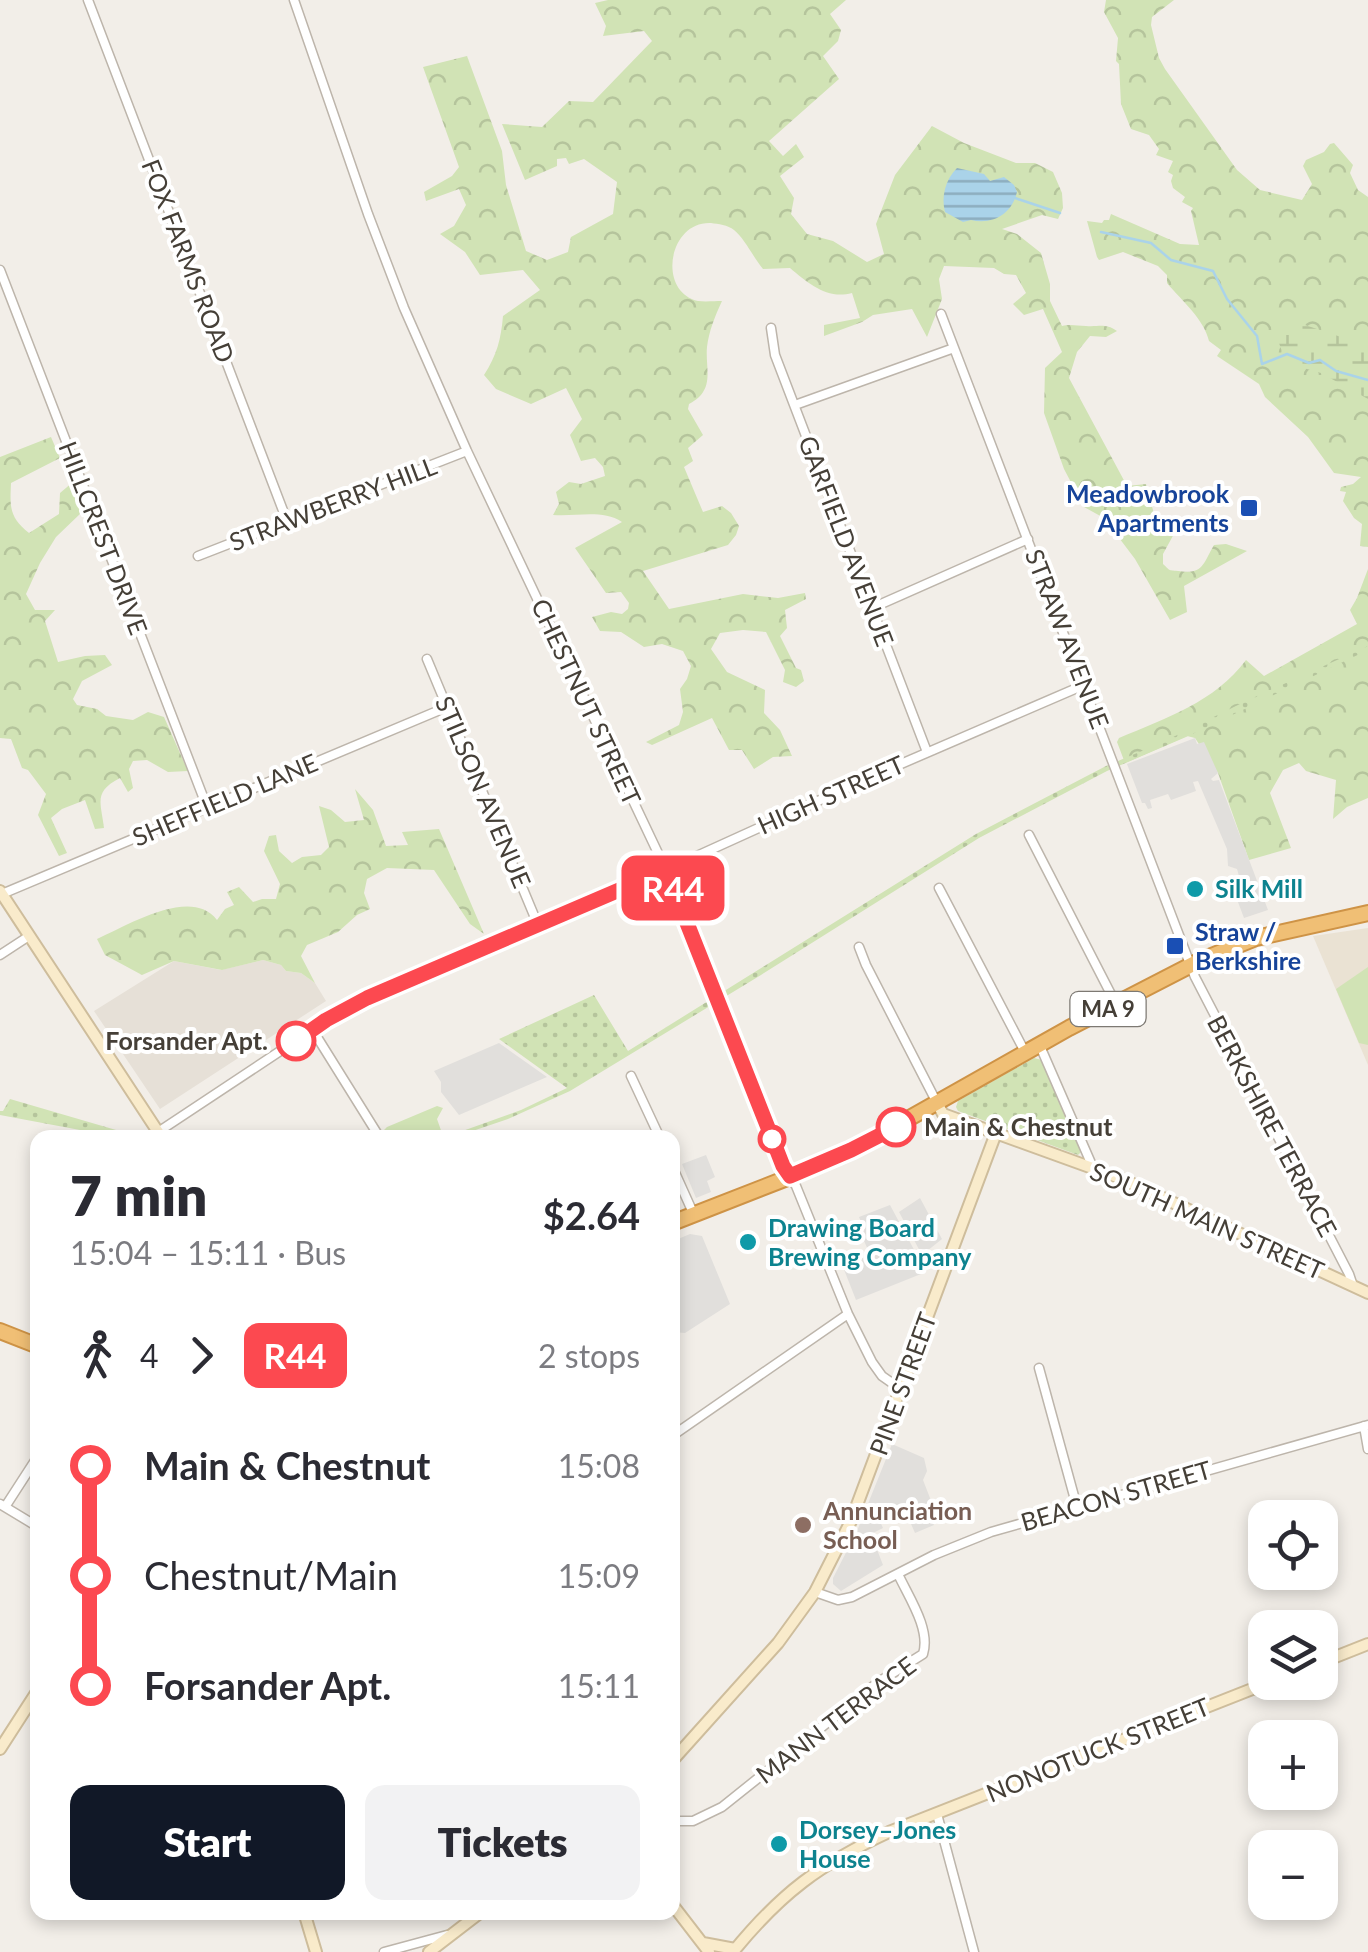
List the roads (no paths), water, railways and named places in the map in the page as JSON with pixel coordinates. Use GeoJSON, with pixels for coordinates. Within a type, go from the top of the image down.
{"type":"FeatureCollection","features":[{"type":"Feature","properties":{"kind":"highway","name":"MA 9"},"geometry":{"type":"LineString","coordinates":[[680,1220],[860,1146],[1190,965],[1256,938],[1368,913]]}},
{"type":"Feature","properties":{"kind":"highway"},"geometry":{"type":"LineString","coordinates":[[0,1331],[30,1343]]}},
{"type":"Feature","properties":{"kind":"main road"},"geometry":{"type":"LineString","coordinates":[[1,893],[157,1130]]}},
{"type":"Feature","properties":{"kind":"main road","name":"SOUTH MAIN STREET"},"geometry":{"type":"LineString","coordinates":[[938,1103],[944,1114],[1133,1184],[1368,1293]]}},
{"type":"Feature","properties":{"kind":"main road","name":"PINE STREET"},"geometry":{"type":"LineString","coordinates":[[680,1752],[778,1643],[815,1592],[851,1521],[996,1133]]}},
{"type":"Feature","properties":{"kind":"main road"},"geometry":{"type":"LineString","coordinates":[[1338,1656],[1368,1644]]}},
{"type":"Feature","properties":{"kind":"main road","name":"NONOTUCK STREET"},"geometry":{"type":"LineString","coordinates":[[734,1951],[790,1890],[849,1850],[1248,1691]]}},
{"type":"Feature","properties":{"kind":"main road"},"geometry":{"type":"LineString","coordinates":[[0,1748],[30,1702]]}},
{"type":"Feature","properties":{"kind":"main road"},"geometry":{"type":"LineString","coordinates":[[680,1914],[706,1948],[734,1951]]}},
{"type":"Feature","properties":{"kind":"main road"},"geometry":{"type":"LineString","coordinates":[[306,1920],[316,1952]]}},
{"type":"Feature","properties":{"kind":"main road"},"geometry":{"type":"LineString","coordinates":[[429,1952],[471,1920]]}},
{"type":"Feature","properties":{"kind":"street","name":"FOX FARMS ROAD"},"geometry":{"type":"LineString","coordinates":[[88,0],[287,521]]}},
{"type":"Feature","properties":{"kind":"street","name":"CHESTNUT STREET"},"geometry":{"type":"LineString","coordinates":[[294,0],[384,257],[467,451],[666,870],[778,1154],[848,1314],[878,1372],[902,1390]]}},
{"type":"Feature","properties":{"kind":"street","name":"HILLCREST DRIVE"},"geometry":{"type":"LineString","coordinates":[[0,270],[207,807]]}},
{"type":"Feature","properties":{"kind":"street","name":"STRAW AVENUE"},"geometry":{"type":"LineString","coordinates":[[941,314],[1190,965]]}},
{"type":"Feature","properties":{"kind":"street","name":"GARFIELD AVENUE"},"geometry":{"type":"LineString","coordinates":[[771,328],[775,355],[927,752]]}},
{"type":"Feature","properties":{"kind":"street"},"geometry":{"type":"LineString","coordinates":[[795,405],[954,348]]}},
{"type":"Feature","properties":{"kind":"street","name":"STRAWBERRY HILL"},"geometry":{"type":"LineString","coordinates":[[198,556],[467,451]]}},
{"type":"Feature","properties":{"kind":"street"},"geometry":{"type":"LineString","coordinates":[[872,608],[1028,540]]}},
{"type":"Feature","properties":{"kind":"street","name":"STILSON AVENUE"},"geometry":{"type":"LineString","coordinates":[[427,658],[538,925]]}},
{"type":"Feature","properties":{"kind":"street","name":"HIGH STREET"},"geometry":{"type":"LineString","coordinates":[[167,1130],[312,1030],[367,998],[1084,685]]}},
{"type":"Feature","properties":{"kind":"street","name":"SHEFFIELD LANE"},"geometry":{"type":"LineString","coordinates":[[1,893],[447,707]]}},
{"type":"Feature","properties":{"kind":"street"},"geometry":{"type":"LineString","coordinates":[[1029,836],[1116,1004]]}},
{"type":"Feature","properties":{"kind":"street"},"geometry":{"type":"LineString","coordinates":[[939,888],[1026,1054]]}},
{"type":"Feature","properties":{"kind":"street"},"geometry":{"type":"LineString","coordinates":[[0,955],[29,936]]}},
{"type":"Feature","properties":{"kind":"street"},"geometry":{"type":"LineString","coordinates":[[859,947],[938,1103]]}},
{"type":"Feature","properties":{"kind":"street","name":"BERKSHIRE TERRACE"},"geometry":{"type":"LineString","coordinates":[[1190,965],[1353,1286]]}},
{"type":"Feature","properties":{"kind":"street"},"geometry":{"type":"LineString","coordinates":[[312,1030],[375,1130]]}},
{"type":"Feature","properties":{"kind":"street"},"geometry":{"type":"LineString","coordinates":[[1040,1046],[1094,1170]]}},
{"type":"Feature","properties":{"kind":"street"},"geometry":{"type":"LineString","coordinates":[[630,1076],[656,1130]]}},
{"type":"Feature","properties":{"kind":"street"},"geometry":{"type":"LineString","coordinates":[[680,1184],[694,1215]]}},
{"type":"Feature","properties":{"kind":"street"},"geometry":{"type":"LineString","coordinates":[[680,1430],[848,1314]]}},
{"type":"Feature","properties":{"kind":"street"},"geometry":{"type":"LineString","coordinates":[[1039,1368],[1077,1506]]}},
{"type":"Feature","properties":{"kind":"street"},"geometry":{"type":"LineString","coordinates":[[1366,1426],[1368,1449]]}},
{"type":"Feature","properties":{"kind":"street","name":"BEACON STREET"},"geometry":{"type":"LineString","coordinates":[[815,1592],[838,1600],[852,1597],[990,1532],[1366,1426]]}},
{"type":"Feature","properties":{"kind":"street"},"geometry":{"type":"LineString","coordinates":[[30,1467],[3,1506],[30,1522]]}},
{"type":"Feature","properties":{"kind":"street","name":"MANN TERRACE"},"geometry":{"type":"LineString","coordinates":[[680,1820],[698,1819],[722,1807],[877,1683],[923,1654],[926,1643],[921,1626],[898,1574]]}},
{"type":"Feature","properties":{"kind":"street"},"geometry":{"type":"LineString","coordinates":[[937,1814],[974,1952]]}},
{"type":"Feature","properties":{"kind":"street"},"geometry":{"type":"LineString","coordinates":[[384,1952],[454,1933]]}},
{"type":"Feature","properties":{"kind":"water"},"geometry":{"type":"Polygon","coordinates":[[[957,168],[984,174],[990,181],[1004,177],[1017,192],[1011,206],[987,221],[963,222],[945,212],[945,189],[957,168]]]}},
{"type":"Feature","properties":{"kind":"waterway"},"geometry":{"type":"LineString","coordinates":[[1015,198],[1060,213]]}},
{"type":"Feature","properties":{"kind":"waterway"},"geometry":{"type":"LineString","coordinates":[[1101,232],[1151,243],[1171,260],[1213,271],[1227,299],[1257,336],[1262,364],[1287,354],[1309,363],[1320,360],[1336,371],[1368,380]]}},
{"type":"Feature","properties":{"kind":"place","name":"Meadowbrook Apartments"},"geometry":{"type":"Point","coordinates":[1249,508]}},
{"type":"Feature","properties":{"kind":"place","name":"Silk Mill"},"geometry":{"type":"Point","coordinates":[1195,889]}},
{"type":"Feature","properties":{"kind":"place","name":"Straw / Berkshire"},"geometry":{"type":"Point","coordinates":[1175,946]}},
{"type":"Feature","properties":{"kind":"place","name":"Forsander Apt."},"geometry":{"type":"Point","coordinates":[296,1041]}},
{"type":"Feature","properties":{"kind":"place","name":"Main & Chestnut"},"geometry":{"type":"Point","coordinates":[896,1127]}},
{"type":"Feature","properties":{"kind":"place","name":"Drawing Board Brewing Company"},"geometry":{"type":"Point","coordinates":[748,1242]}},
{"type":"Feature","properties":{"kind":"place","name":"Annunciation School"},"geometry":{"type":"Point","coordinates":[803,1525]}},
{"type":"Feature","properties":{"kind":"place","name":"Dorsey–Jones House"},"geometry":{"type":"Point","coordinates":[779,1844]}}]}
